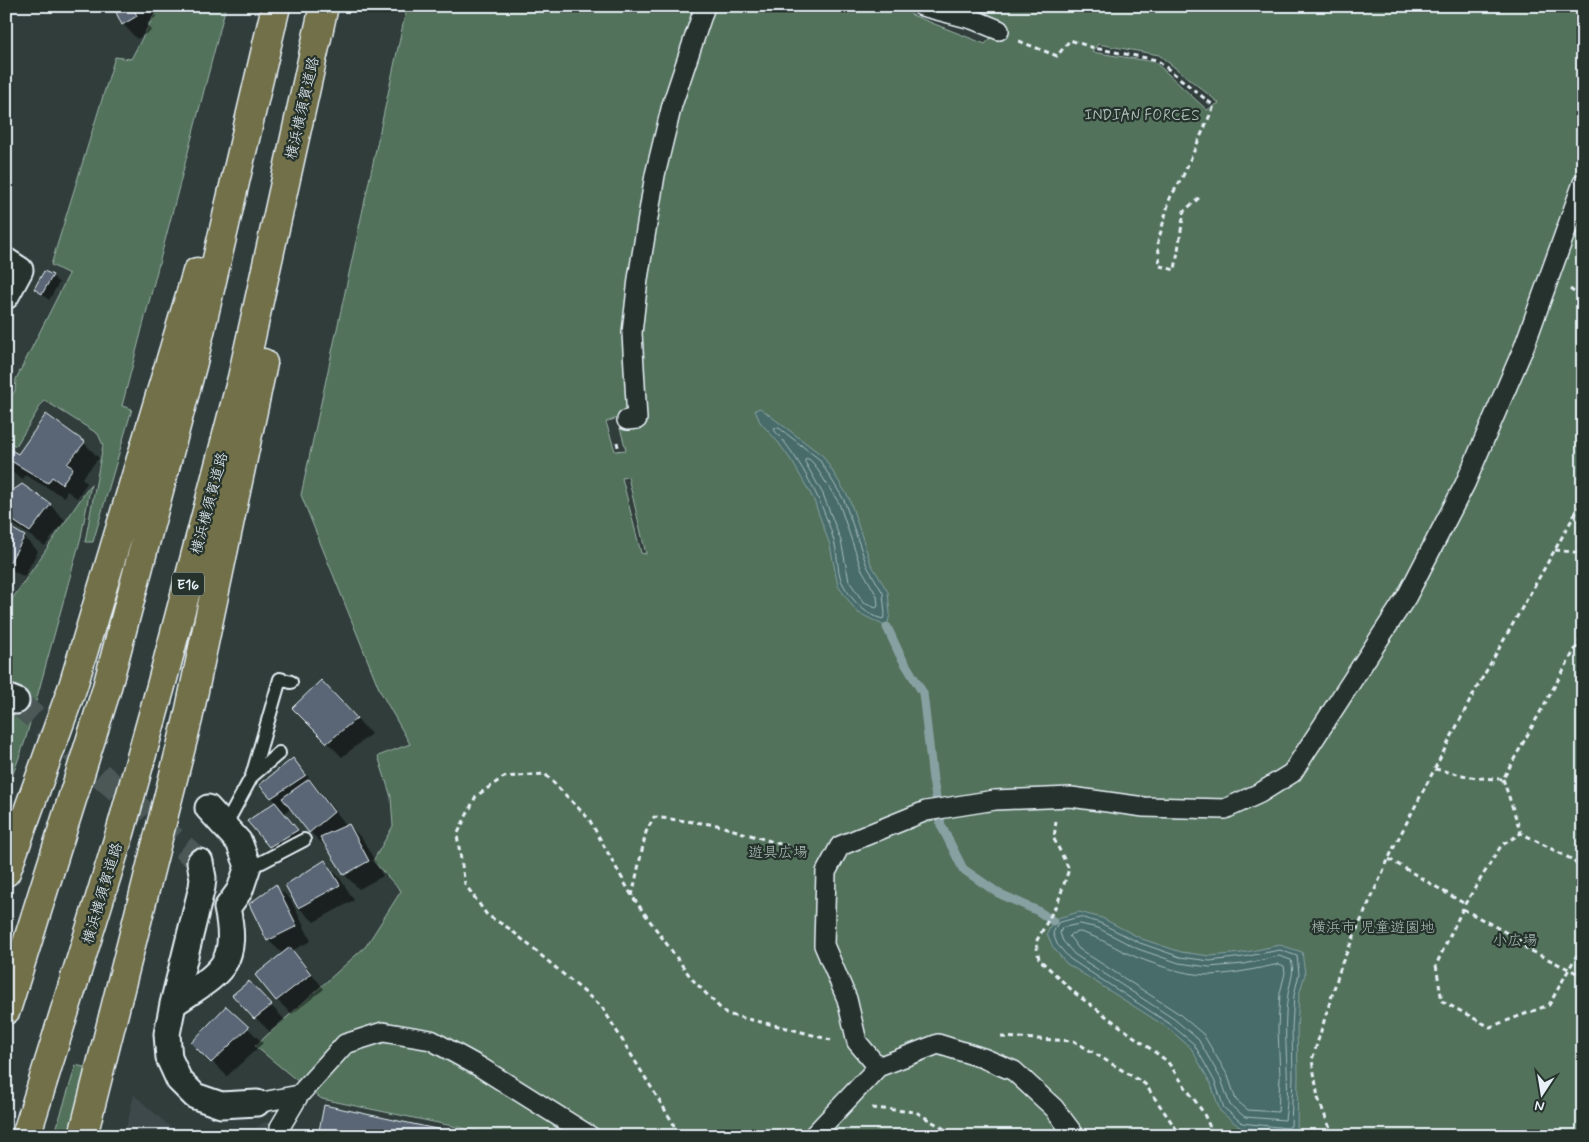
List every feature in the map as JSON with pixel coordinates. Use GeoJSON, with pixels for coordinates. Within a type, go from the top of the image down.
{"type":"FeatureCollection","features":[{"type":"Feature","properties":{"kind":"highway"},"geometry":{"type":"LineString","coordinates":[[6,872],[73,686],[276,7]]}},
{"type":"Feature","properties":{"kind":"highway"},"geometry":{"type":"LineString","coordinates":[[6,1010],[106,691],[193,362],[276,7]]}},
{"type":"Feature","properties":{"kind":"highway"},"geometry":{"type":"LineString","coordinates":[[83,1136],[188,719],[260,380],[322,15]]}},
{"type":"Feature","properties":{"kind":"highway","name":"横浜横須賀道路"},"geometry":{"type":"LineString","coordinates":[[26,1136],[120,833],[164,676],[242,378],[322,15]]}},
{"type":"Feature","properties":{"kind":"street"},"geometry":{"type":"LineString","coordinates":[[627,420],[637,419],[632,333],[638,279],[655,175],[672,105],[705,6]]}},
{"type":"Feature","properties":{"kind":"street"},"geometry":{"type":"LineString","coordinates":[[922,6],[972,19],[1006,34]]}},
{"type":"Feature","properties":{"kind":"street"},"geometry":{"type":"LineString","coordinates":[[878,1067],[857,1042],[847,998],[824,945],[826,872],[840,846],[926,811],[995,800],[1071,797],[1144,807],[1225,809],[1260,793],[1292,773],[1407,596],[1465,484],[1524,347],[1583,183]]}},
{"type":"Feature","properties":{"kind":"street"},"geometry":{"type":"LineString","coordinates":[[6,261],[20,270],[6,296]]}},
{"type":"Feature","properties":{"kind":"street"},"geometry":{"type":"LineString","coordinates":[[173,1004],[214,977],[228,960],[232,930],[227,908],[240,890],[248,866],[239,842],[208,808]]}},
{"type":"Feature","properties":{"kind":"street"},"geometry":{"type":"LineString","coordinates":[[200,862],[203,878],[202,887],[167,1034],[169,1058],[179,1080],[195,1096],[221,1105],[257,1104],[300,1095]]}},
{"type":"Feature","properties":{"kind":"street"},"geometry":{"type":"LineString","coordinates":[[277,1132],[300,1095],[345,1044],[383,1032],[431,1040],[590,1136]]}},
{"type":"Feature","properties":{"kind":"street"},"geometry":{"type":"LineString","coordinates":[[813,1136],[878,1067],[938,1044],[983,1058],[1014,1071],[1054,1108],[1075,1136]]}},
{"type":"Feature","properties":{"kind":"lane"},"geometry":{"type":"LineString","coordinates":[[225,826],[252,776],[280,679],[291,682]]}},
{"type":"Feature","properties":{"kind":"lane"},"geometry":{"type":"LineString","coordinates":[[252,776],[279,753]]}},
{"type":"Feature","properties":{"kind":"lane"},"geometry":{"type":"LineString","coordinates":[[248,866],[262,862],[304,840]]}},
{"type":"Feature","properties":{"kind":"path"},"geometry":{"type":"LineString","coordinates":[[1006,34],[1057,56],[1070,40],[1094,48],[1157,60],[1214,106],[1182,178],[1170,198],[1158,242],[1160,266],[1175,270],[1184,211],[1200,197]]}},
{"type":"Feature","properties":{"kind":"path"},"geometry":{"type":"LineString","coordinates":[[1333,1136],[1318,1098],[1312,1060],[1342,963],[1388,859],[1475,691],[1583,500]]}},
{"type":"Feature","properties":{"kind":"path"},"geometry":{"type":"LineString","coordinates":[[1555,550],[1583,553]]}},
{"type":"Feature","properties":{"kind":"path"},"geometry":{"type":"LineString","coordinates":[[1583,635],[1503,779],[1521,833],[1573,860],[1583,872]]}},
{"type":"Feature","properties":{"kind":"path"},"geometry":{"type":"LineString","coordinates":[[1435,769],[1476,778],[1503,779]]}},
{"type":"Feature","properties":{"kind":"path"},"geometry":{"type":"LineString","coordinates":[[676,1136],[673,1123],[602,1007],[510,929],[487,915],[465,884],[457,836],[476,796],[504,777],[545,774],[589,819],[632,896],[692,979],[726,1014],[840,1043],[857,1042]]}},
{"type":"Feature","properties":{"kind":"path"},"geometry":{"type":"LineString","coordinates":[[1058,797],[1054,839],[1069,869],[1058,902],[1036,942],[1039,959],[1076,994],[1167,1061],[1203,1112],[1214,1136]]}},
{"type":"Feature","properties":{"kind":"path"},"geometry":{"type":"LineString","coordinates":[[632,896],[646,832],[654,817],[717,825],[814,855]]}},
{"type":"Feature","properties":{"kind":"path"},"geometry":{"type":"LineString","coordinates":[[1521,833],[1500,846],[1462,909],[1436,965],[1442,1001],[1490,1027],[1548,1005],[1583,944]]}},
{"type":"Feature","properties":{"kind":"path"},"geometry":{"type":"LineString","coordinates":[[1388,859],[1465,904]]}},
{"type":"Feature","properties":{"kind":"path"},"geometry":{"type":"LineString","coordinates":[[1462,909],[1518,939],[1527,949],[1583,976]]}},
{"type":"Feature","properties":{"kind":"path"},"geometry":{"type":"LineString","coordinates":[[999,1037],[1074,1041],[1145,1084],[1180,1136]]}},
{"type":"Feature","properties":{"kind":"path"},"geometry":{"type":"LineString","coordinates":[[842,1105],[916,1112],[956,1136]]}},
{"type":"Feature","properties":{"kind":"shaded area"},"geometry":{"type":"Polygon","coordinates":[[[134,1095],[175,1131],[207,1136],[124,1136],[134,1095]]]}},
{"type":"Feature","properties":{"kind":"shaded area"},"geometry":{"type":"Polygon","coordinates":[[[265,1122],[302,1136],[242,1136],[265,1122]]]}},
{"type":"Feature","properties":{"kind":"green space"},"geometry":{"type":"Polygon","coordinates":[[[159,6],[226,6],[122,406],[132,409],[93,542],[85,542],[103,445],[98,434],[44,400],[16,446],[6,441],[6,404],[15,391],[16,379],[69,274],[51,265],[115,57],[131,59],[159,6]]]}},
{"type":"Feature","properties":{"kind":"green space"},"geometry":{"type":"Polygon","coordinates":[[[407,6],[904,6],[912,15],[985,44],[1005,23],[979,9],[950,10],[936,6],[1583,6],[1583,1136],[501,1136],[322,1099],[255,1046],[366,946],[401,891],[373,861],[393,826],[391,797],[378,756],[410,744],[380,691],[301,495],[407,6]],[[1098,44],[1092,52],[1155,62],[1207,110],[1219,103],[1159,55],[1098,44]],[[626,415],[606,422],[615,451],[626,450],[620,428],[627,425],[626,415]],[[628,477],[622,478],[641,553],[646,554],[628,477]]]}},
{"type":"Feature","properties":{"kind":"green space"},"geometry":{"type":"Polygon","coordinates":[[[91,484],[81,537],[25,741],[6,793],[6,722],[21,688],[6,681],[6,608],[91,484]]]}},
{"type":"Feature","properties":{"kind":"green space"},"geometry":{"type":"Polygon","coordinates":[[[76,1065],[87,1068],[69,1136],[54,1136],[76,1065]]]}},
{"type":"Feature","properties":{"kind":"water"},"geometry":{"type":"Polygon","coordinates":[[[760,408],[823,456],[849,498],[871,564],[888,592],[890,614],[887,627],[857,612],[838,586],[830,545],[813,498],[793,463],[760,422],[755,410],[760,408]]]}},
{"type":"Feature","properties":{"kind":"water"},"geometry":{"type":"Polygon","coordinates":[[[1079,912],[1102,918],[1142,939],[1181,952],[1210,956],[1242,953],[1280,945],[1302,952],[1305,974],[1299,995],[1297,1028],[1297,1128],[1289,1133],[1241,1128],[1220,1111],[1211,1084],[1191,1048],[1168,1028],[1066,963],[1053,947],[1047,934],[1054,919],[1079,912]]]}},
{"type":"Feature","properties":{"kind":"building"},"geometry":{"type":"Polygon","coordinates":[[[113,6],[136,6],[133,8],[137,16],[122,25],[113,6]]]}},
{"type":"Feature","properties":{"kind":"building"},"geometry":{"type":"Polygon","coordinates":[[[44,271],[53,275],[42,294],[34,289],[44,271]]]}},
{"type":"Feature","properties":{"kind":"building"},"geometry":{"type":"Polygon","coordinates":[[[46,414],[85,442],[67,464],[73,468],[62,484],[52,477],[48,483],[11,461],[8,466],[6,465],[6,447],[18,454],[46,414]]]}},
{"type":"Feature","properties":{"kind":"building"},"geometry":{"type":"Polygon","coordinates":[[[22,484],[51,504],[30,532],[6,516],[6,495],[22,484]]]}},
{"type":"Feature","properties":{"kind":"building"},"geometry":{"type":"Polygon","coordinates":[[[6,525],[25,536],[9,563],[6,561],[6,525]]]}},
{"type":"Feature","properties":{"kind":"building"},"geometry":{"type":"Polygon","coordinates":[[[321,680],[357,718],[327,743],[292,708],[321,680]]]}},
{"type":"Feature","properties":{"kind":"building"},"geometry":{"type":"Polygon","coordinates":[[[293,758],[306,775],[271,798],[259,785],[293,758]]]}},
{"type":"Feature","properties":{"kind":"building"},"geometry":{"type":"Polygon","coordinates":[[[309,779],[334,812],[309,833],[282,798],[309,779]]]}},
{"type":"Feature","properties":{"kind":"building"},"geometry":{"type":"Polygon","coordinates":[[[275,802],[298,830],[269,847],[247,821],[275,802]]]}},
{"type":"Feature","properties":{"kind":"building"},"geometry":{"type":"Polygon","coordinates":[[[349,824],[369,861],[344,875],[320,837],[349,824]]]}},
{"type":"Feature","properties":{"kind":"building"},"geometry":{"type":"Polygon","coordinates":[[[325,860],[340,885],[298,908],[285,885],[325,860]]]}},
{"type":"Feature","properties":{"kind":"building"},"geometry":{"type":"Polygon","coordinates":[[[276,884],[297,926],[267,941],[249,904],[276,884]]]}},
{"type":"Feature","properties":{"kind":"building"},"geometry":{"type":"Polygon","coordinates":[[[290,947],[311,974],[276,1001],[255,975],[290,947]]]}},
{"type":"Feature","properties":{"kind":"building"},"geometry":{"type":"Polygon","coordinates":[[[249,981],[272,1005],[254,1019],[232,995],[249,981]]]}},
{"type":"Feature","properties":{"kind":"building"},"geometry":{"type":"Polygon","coordinates":[[[226,1006],[249,1027],[211,1063],[191,1043],[226,1006]]]}},
{"type":"Feature","properties":{"kind":"building"},"geometry":{"type":"Polygon","coordinates":[[[324,1105],[469,1136],[318,1136],[324,1105]]]}},
{"type":"Feature","properties":{"kind":"waterway"},"geometry":{"type":"LineString","coordinates":[[887,627],[900,655],[923,693],[933,780],[941,825],[963,869],[998,893],[1038,911],[1053,921]]}},
{"type":"Feature","properties":{"kind":"tunnel"},"geometry":{"type":"LineString","coordinates":[[16,701],[200,862]]}},
{"type":"Feature","properties":{"kind":"park label","name":"INDIAN FORCES"},"geometry":{"type":"Point","coordinates":[1142,115]}},
{"type":"Feature","properties":{"kind":"park label","name":"遊具広場"},"geometry":{"type":"Point","coordinates":[778,852]}},
{"type":"Feature","properties":{"kind":"park label","name":"横浜市 児童遊園地"},"geometry":{"type":"Point","coordinates":[1373,927]}},
{"type":"Feature","properties":{"kind":"park label","name":"小広場"},"geometry":{"type":"Point","coordinates":[1515,940]}}]}
